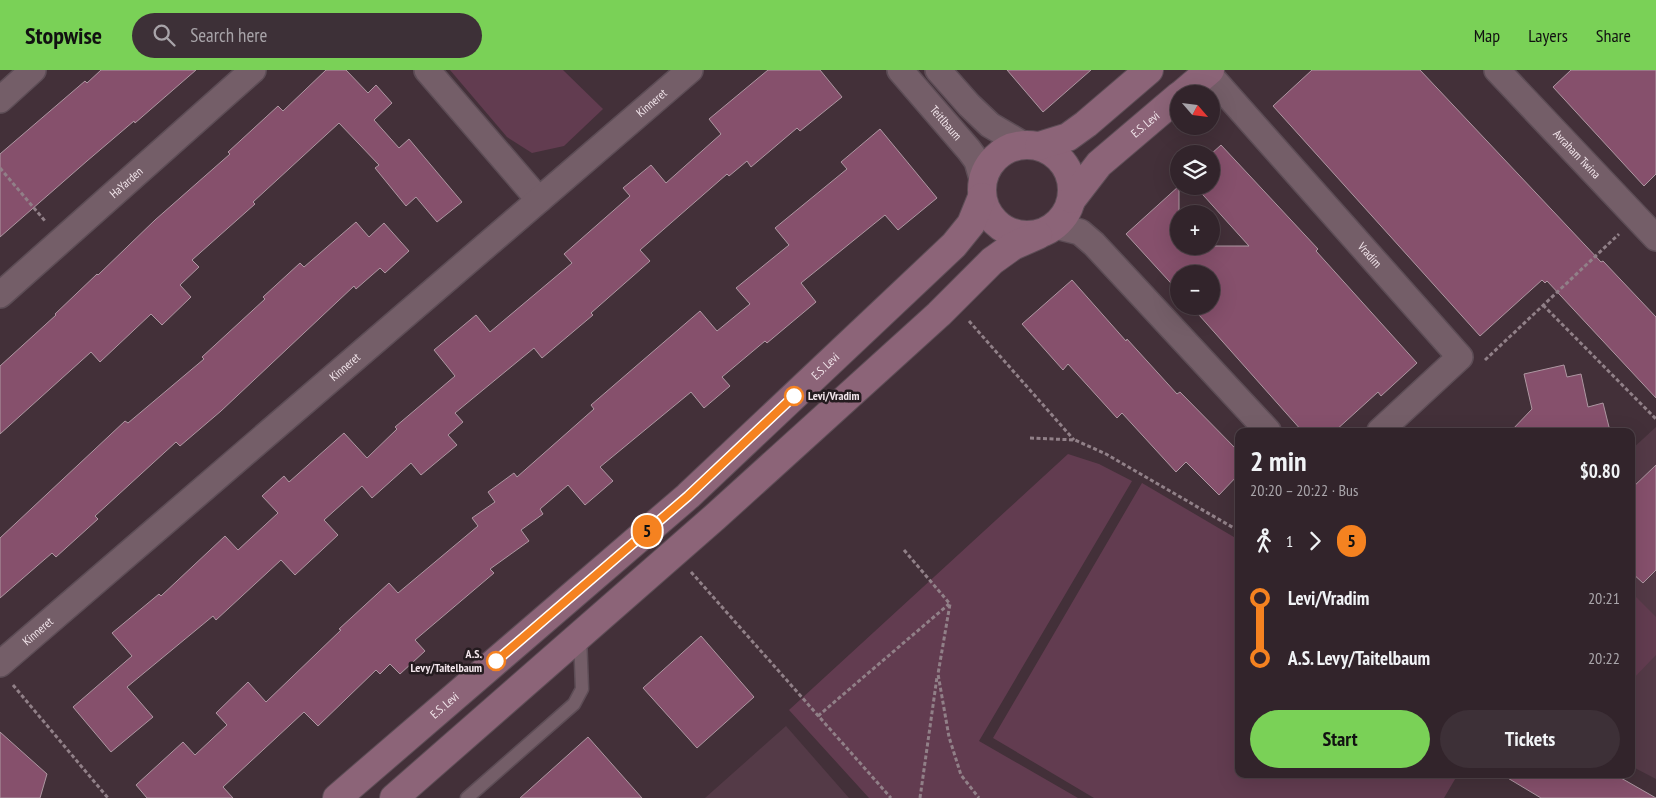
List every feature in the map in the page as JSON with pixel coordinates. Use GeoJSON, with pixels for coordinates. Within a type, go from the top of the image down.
{"type":"FeatureCollection","features":[{"type":"Feature","properties":{"kind":"main road"},"geometry":{"type":"LineString","coordinates":[[1047,230],[1023,236],[1009,232],[996,224],[987,212],[983,190],[988,168],[997,156],[1010,148],[1032,146],[1068,137],[1149,70]]}},
{"type":"Feature","properties":{"kind":"main road"},"geometry":{"type":"LineString","coordinates":[[1193,85],[1209,71]]}},
{"type":"Feature","properties":{"kind":"main road","name":"E.S. Levi"},"geometry":{"type":"LineString","coordinates":[[1072,199],[1099,164],[1170,104]]}},
{"type":"Feature","properties":{"kind":"main road"},"geometry":{"type":"LineString","coordinates":[[394,798],[674,553],[952,301],[992,261],[1013,246],[1047,230],[1066,214],[1072,199],[1073,185],[1069,172],[1062,160],[1052,152],[1032,146]]}},
{"type":"Feature","properties":{"kind":"main road","name":"E.S. Levi"},"geometry":{"type":"LineString","coordinates":[[336,798],[688,496],[954,245],[971,224],[983,190]]}},
{"type":"Feature","properties":{"kind":"street"},"geometry":{"type":"LineString","coordinates":[[0,100],[33,70]]}},
{"type":"Feature","properties":{"kind":"street","name":"HaYarden"},"geometry":{"type":"LineString","coordinates":[[0,295],[253,70]]}},
{"type":"Feature","properties":{"kind":"street"},"geometry":{"type":"LineString","coordinates":[[427,70],[539,200]]}},
{"type":"Feature","properties":{"kind":"street","name":"Kinneret"},"geometry":{"type":"LineString","coordinates":[[6,674],[539,200],[690,70]]}},
{"type":"Feature","properties":{"kind":"street","name":"Teitlbaum"},"geometry":{"type":"LineString","coordinates":[[900,70],[977,161],[983,190]]}},
{"type":"Feature","properties":{"kind":"street"},"geometry":{"type":"LineString","coordinates":[[938,70],[969,105],[990,125],[1032,146]]}},
{"type":"Feature","properties":{"kind":"street","name":"Avraham Twina"},"geometry":{"type":"LineString","coordinates":[[1497,70],[1656,238]]}},
{"type":"Feature","properties":{"kind":"street","name":"Vradim"},"geometry":{"type":"LineString","coordinates":[[1209,71],[1460,357]]}},
{"type":"Feature","properties":{"kind":"street"},"geometry":{"type":"LineString","coordinates":[[1047,230],[1080,232],[1094,244],[1265,428]]}},
{"type":"Feature","properties":{"kind":"street"},"geometry":{"type":"LineString","coordinates":[[1383,428],[1460,357]]}},
{"type":"Feature","properties":{"kind":"lane"},"geometry":{"type":"LineString","coordinates":[[467,798],[574,704],[582,689],[580,635]]}},
{"type":"Feature","properties":{"kind":"path"},"geometry":{"type":"LineString","coordinates":[[0,168],[62,240]]}},
{"type":"Feature","properties":{"kind":"path"},"geometry":{"type":"LineString","coordinates":[[1460,357],[1484,360],[1636,217]]}},
{"type":"Feature","properties":{"kind":"path"},"geometry":{"type":"LineString","coordinates":[[952,301],[1075,440]]}},
{"type":"Feature","properties":{"kind":"path"},"geometry":{"type":"LineString","coordinates":[[1543,305],[1656,419]]}},
{"type":"Feature","properties":{"kind":"path"},"geometry":{"type":"LineString","coordinates":[[1030,438],[1075,440],[1106,454],[1235,529]]}},
{"type":"Feature","properties":{"kind":"path"},"geometry":{"type":"LineString","coordinates":[[904,550],[950,604]]}},
{"type":"Feature","properties":{"kind":"path"},"geometry":{"type":"LineString","coordinates":[[674,553],[891,798]]}},
{"type":"Feature","properties":{"kind":"path"},"geometry":{"type":"LineString","coordinates":[[818,716],[950,604]]}},
{"type":"Feature","properties":{"kind":"path"},"geometry":{"type":"LineString","coordinates":[[920,798],[950,604]]}},
{"type":"Feature","properties":{"kind":"path"},"geometry":{"type":"LineString","coordinates":[[6,674],[108,798]]}},
{"type":"Feature","properties":{"kind":"path"},"geometry":{"type":"LineString","coordinates":[[938,674],[950,737],[961,775],[978,798]]}},
{"type":"Feature","properties":{"kind":"shaded area"},"geometry":{"type":"Polygon","coordinates":[[[450,70],[563,70],[603,109],[564,146],[532,153],[507,137],[450,70]]]}},
{"type":"Feature","properties":{"kind":"shaded area"},"geometry":{"type":"Polygon","coordinates":[[[1656,427],[1656,779],[1635,768],[1635,446],[1656,427]]]}},
{"type":"Feature","properties":{"kind":"shaded area"},"geometry":{"type":"Polygon","coordinates":[[[1068,454],[1099,464],[1132,481],[979,741],[1078,798],[869,798],[789,710],[1068,454]]]}},
{"type":"Feature","properties":{"kind":"shaded area"},"geometry":{"type":"Polygon","coordinates":[[[1142,483],[1235,538],[1235,778],[1456,778],[1444,798],[1094,798],[993,738],[1142,483]]]}},
{"type":"Feature","properties":{"kind":"shaded area"},"geometry":{"type":"Polygon","coordinates":[[[1635,596],[1656,617],[1656,655],[1635,677],[1635,596]]]}},
{"type":"Feature","properties":{"kind":"shaded area"},"geometry":{"type":"Polygon","coordinates":[[[786,726],[849,798],[705,798],[786,726]]]}},
{"type":"Feature","properties":{"kind":"building"},"geometry":{"type":"Polygon","coordinates":[[[101,70],[196,70],[0,237],[0,154],[85,81],[87,83],[101,70]]]}},
{"type":"Feature","properties":{"kind":"building"},"geometry":{"type":"Polygon","coordinates":[[[326,70],[346,70],[368,93],[376,85],[392,103],[374,120],[399,148],[409,139],[462,202],[437,222],[416,197],[406,206],[375,168],[379,165],[339,123],[253,202],[255,204],[192,260],[199,267],[180,285],[191,297],[162,325],[151,314],[100,362],[91,352],[0,434],[0,366],[155,220],[230,154],[228,152],[278,106],[283,111],[326,70]]]}},
{"type":"Feature","properties":{"kind":"building"},"geometry":{"type":"Polygon","coordinates":[[[768,70],[820,70],[842,97],[800,131],[797,128],[751,167],[747,161],[729,176],[727,174],[640,250],[650,261],[591,313],[593,315],[542,358],[534,348],[455,413],[463,422],[448,435],[457,445],[421,475],[411,463],[372,498],[362,486],[324,520],[338,535],[295,575],[281,560],[216,620],[213,616],[127,687],[153,717],[111,752],[73,707],[132,656],[112,633],[159,594],[161,596],[225,536],[238,550],[278,513],[262,496],[284,476],[289,482],[344,433],[367,458],[397,429],[395,427],[455,376],[434,350],[476,315],[490,332],[572,263],[564,254],[630,196],[623,188],[651,165],[666,183],[721,134],[709,119],[768,70]]]}},
{"type":"Feature","properties":{"kind":"building"},"geometry":{"type":"Polygon","coordinates":[[[1007,70],[1091,70],[1043,112],[1007,70]]]}},
{"type":"Feature","properties":{"kind":"building"},"geometry":{"type":"Polygon","coordinates":[[[1312,70],[1420,70],[1601,262],[1603,261],[1656,317],[1656,398],[1547,281],[1545,283],[1542,280],[1480,336],[1273,106],[1312,70]]]}},
{"type":"Feature","properties":{"kind":"building"},"geometry":{"type":"Polygon","coordinates":[[[1571,70],[1656,70],[1656,174],[1644,186],[1553,87],[1571,70]]]}},
{"type":"Feature","properties":{"kind":"building"},"geometry":{"type":"Polygon","coordinates":[[[880,129],[937,198],[898,230],[885,215],[801,283],[816,302],[722,377],[730,386],[704,408],[691,392],[600,467],[613,481],[585,505],[568,485],[540,509],[543,514],[521,530],[529,541],[490,569],[494,573],[415,640],[425,651],[400,674],[390,664],[380,674],[376,670],[318,726],[304,712],[223,787],[233,798],[147,798],[136,785],[183,742],[195,755],[227,725],[216,713],[248,682],[266,702],[341,630],[339,629],[389,583],[398,593],[478,526],[472,518],[495,502],[488,492],[514,473],[517,477],[594,409],[591,405],[700,311],[717,331],[750,304],[736,288],[789,245],[775,228],[847,169],[841,162],[880,129]]]}},
{"type":"Feature","properties":{"kind":"building"},"geometry":{"type":"Polygon","coordinates":[[[1221,145],[1318,249],[1316,251],[1417,363],[1381,396],[1378,392],[1338,428],[1299,428],[1199,315],[1220,315],[1220,265],[1170,265],[1170,282],[1126,234],[1170,194],[1179,195],[1179,205],[1170,205],[1170,255],[1220,255],[1220,246],[1249,246],[1220,214],[1220,205],[1212,205],[1203,195],[1220,195],[1221,145]]]}},
{"type":"Feature","properties":{"kind":"building"},"geometry":{"type":"Polygon","coordinates":[[[356,222],[369,237],[384,223],[409,251],[385,273],[380,268],[356,289],[354,286],[221,411],[180,446],[176,442],[95,516],[98,519],[56,557],[52,553],[0,598],[0,538],[125,421],[128,423],[204,359],[202,357],[265,299],[263,297],[300,263],[304,267],[356,222]]]}},
{"type":"Feature","properties":{"kind":"building"},"geometry":{"type":"Polygon","coordinates":[[[1072,280],[1126,341],[1127,339],[1177,394],[1180,392],[1235,448],[1235,478],[1219,495],[1186,462],[1176,472],[1122,413],[1117,418],[1068,364],[1063,370],[1022,324],[1072,280]]]}},
{"type":"Feature","properties":{"kind":"building"},"geometry":{"type":"Polygon","coordinates":[[[1564,365],[1567,377],[1581,374],[1588,407],[1603,403],[1609,428],[1514,428],[1532,409],[1524,374],[1564,365]]]}},
{"type":"Feature","properties":{"kind":"building"},"geometry":{"type":"Polygon","coordinates":[[[1656,465],[1656,570],[1643,583],[1635,576],[1635,485],[1656,465]]]}},
{"type":"Feature","properties":{"kind":"building"},"geometry":{"type":"Polygon","coordinates":[[[701,636],[754,697],[697,748],[643,688],[701,636]]]}},
{"type":"Feature","properties":{"kind":"building"},"geometry":{"type":"Polygon","coordinates":[[[0,732],[47,774],[40,798],[0,798],[0,732]]]}},
{"type":"Feature","properties":{"kind":"building"},"geometry":{"type":"Polygon","coordinates":[[[588,737],[642,798],[520,798],[588,737]]]}},
{"type":"Feature","properties":{"kind":"building"},"geometry":{"type":"Polygon","coordinates":[[[1508,778],[1621,778],[1656,798],[1541,798],[1508,778]]]}},
{"type":"Feature","properties":{"kind":"bus line","name":"5"},"geometry":{"type":"LineString","coordinates":[[496,661],[688,496],[794,396]]}},
{"type":"Feature","properties":{"kind":"place","name":"Levi/Vradim"},"geometry":{"type":"Point","coordinates":[794,396]}},
{"type":"Feature","properties":{"kind":"place","name":"A.S. Levy/Taitelbaum"},"geometry":{"type":"Point","coordinates":[496,661]}}]}
